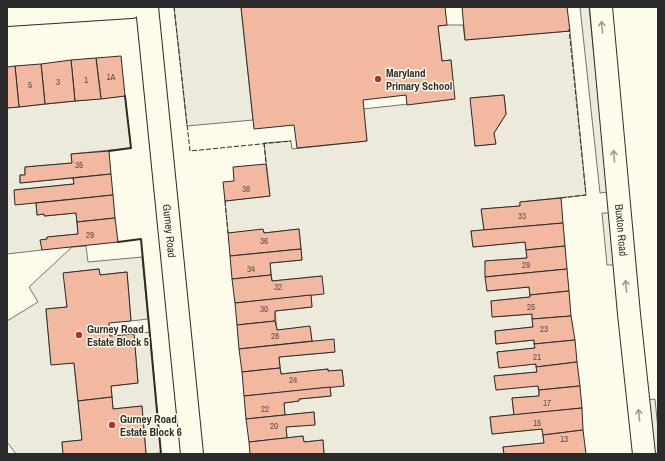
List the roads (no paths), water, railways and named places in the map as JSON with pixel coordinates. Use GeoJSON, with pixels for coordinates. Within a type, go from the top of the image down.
{"type":"FeatureCollection","features":[{"type":"Feature","properties":{"kind":"street"},"geometry":{"type":"LineString","coordinates":[[7,15],[130,7]]}},
{"type":"Feature","properties":{"kind":"street","name":"Gurney Road"},"geometry":{"type":"LineString","coordinates":[[147,7],[192,454]]}},
{"type":"Feature","properties":{"kind":"street","name":"Buxton Road"},"geometry":{"type":"LineString","coordinates":[[601,7],[628,306],[644,454]]}},
{"type":"Feature","properties":{"kind":"place","name":"Maryland Primary School"},"geometry":{"type":"Point","coordinates":[378,79]}},
{"type":"Feature","properties":{"kind":"place","name":"Gurney Road Estate Block 5"},"geometry":{"type":"Point","coordinates":[79,335]}},
{"type":"Feature","properties":{"kind":"place","name":"Gurney Road Estate Block 6"},"geometry":{"type":"Point","coordinates":[112,425]}}]}
